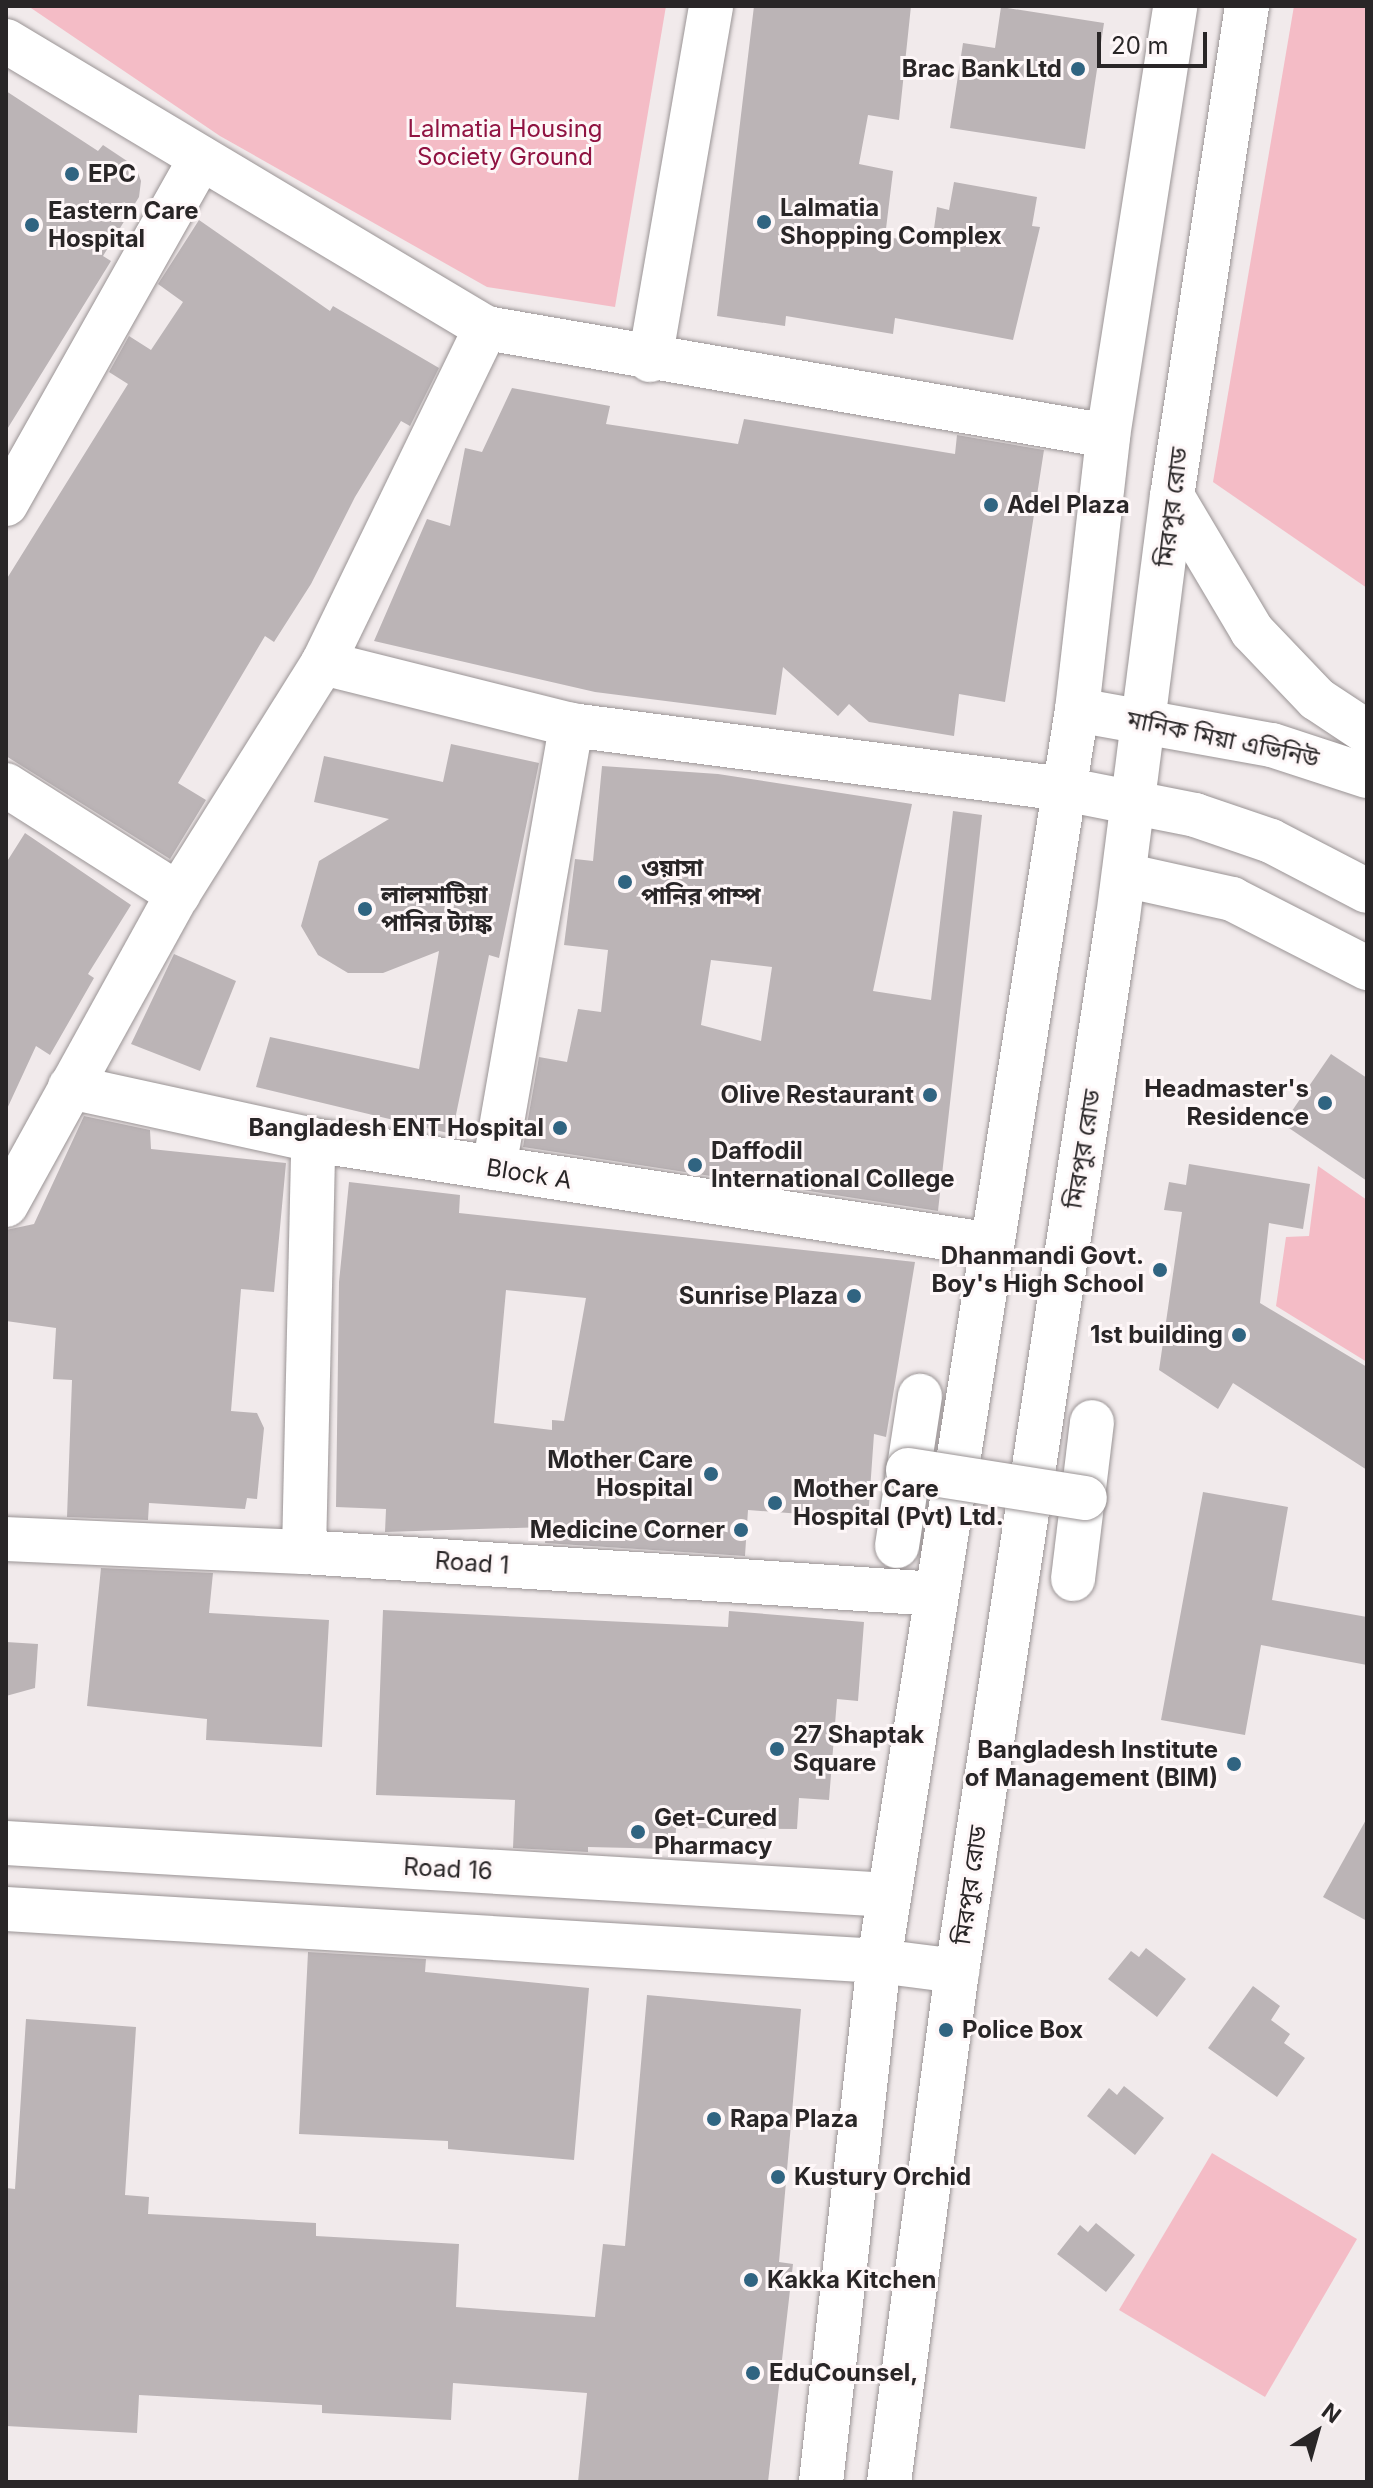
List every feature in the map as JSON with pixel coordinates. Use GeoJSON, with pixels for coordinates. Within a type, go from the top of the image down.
{"type":"FeatureCollection","features":[{"type":"Feature","properties":{"kind":"main road"},"geometry":{"type":"LineString","coordinates":[[650,360],[711,6]]}},
{"type":"Feature","properties":{"kind":"main road"},"geometry":{"type":"LineString","coordinates":[[821,2482],[879,1961],[1077,710],[1108,436],[1175,6]]}},
{"type":"Feature","properties":{"kind":"main road","name":"মিরপুর রোড"},"geometry":{"type":"LineString","coordinates":[[889,2482],[957,1971],[1136,800],[1172,496],[1247,6]]}},
{"type":"Feature","properties":{"kind":"main road"},"geometry":{"type":"LineString","coordinates":[[6,41],[486,328],[650,360],[1108,436]]}},
{"type":"Feature","properties":{"kind":"main road"},"geometry":{"type":"LineString","coordinates":[[6,504],[201,158]]}},
{"type":"Feature","properties":{"kind":"main road"},"geometry":{"type":"LineString","coordinates":[[6,1205],[178,894],[323,663],[486,328]]}},
{"type":"Feature","properties":{"kind":"main road"},"geometry":{"type":"LineString","coordinates":[[1172,496],[1252,631],[1317,699],[1367,732]]}},
{"type":"Feature","properties":{"kind":"main road"},"geometry":{"type":"LineString","coordinates":[[323,663],[571,725],[1136,800],[1271,841],[1367,891]]}},
{"type":"Feature","properties":{"kind":"main road","name":"মানিক মিয়া এভিনিউ"},"geometry":{"type":"LineString","coordinates":[[1077,710],[1147,720],[1272,745],[1367,776]]}},
{"type":"Feature","properties":{"kind":"main road"},"geometry":{"type":"LineString","coordinates":[[494,1168],[571,725]]}},
{"type":"Feature","properties":{"kind":"main road"},"geometry":{"type":"LineString","coordinates":[[6,785],[178,894]]}},
{"type":"Feature","properties":{"kind":"main road"},"geometry":{"type":"LineString","coordinates":[[1124,875],[1232,899],[1367,968]]}},
{"type":"Feature","properties":{"kind":"main road","name":"Block A"},"geometry":{"type":"LineString","coordinates":[[70,1087],[313,1140],[992,1245]]}},
{"type":"Feature","properties":{"kind":"main road"},"geometry":{"type":"LineString","coordinates":[[304,1552],[313,1140]]}},
{"type":"Feature","properties":{"kind":"main road"},"geometry":{"type":"LineString","coordinates":[[897,1546],[920,1396]]}},
{"type":"Feature","properties":{"kind":"main road"},"geometry":{"type":"LineString","coordinates":[[1073,1579],[1092,1422]]}},
{"type":"Feature","properties":{"kind":"main road"},"geometry":{"type":"LineString","coordinates":[[908,1470],[1085,1498]]}},
{"type":"Feature","properties":{"kind":"main road","name":"Road 1"},"geometry":{"type":"LineString","coordinates":[[6,1539],[304,1552],[937,1594]]}},
{"type":"Feature","properties":{"kind":"main road","name":"Road 16"},"geometry":{"type":"LineString","coordinates":[[6,1843],[889,1895]]}},
{"type":"Feature","properties":{"kind":"main road"},"geometry":{"type":"LineString","coordinates":[[51,1846],[52,1912]]}},
{"type":"Feature","properties":{"kind":"main road"},"geometry":{"type":"LineString","coordinates":[[6,1909],[879,1961],[957,1971]]}},
{"type":"Feature","properties":{"kind":"green space","name":"Lalmatia Housing Society Ground"},"geometry":{"type":"Polygon","coordinates":[[[28,6],[666,6],[615,307],[487,287],[220,136],[28,6]]]}},
{"type":"Feature","properties":{"kind":"green space"},"geometry":{"type":"Polygon","coordinates":[[[1294,6],[1367,6],[1367,588],[1213,482],[1294,6]]]}},
{"type":"Feature","properties":{"kind":"green space"},"geometry":{"type":"Polygon","coordinates":[[[1318,1166],[1367,1200],[1367,1362],[1276,1306],[1286,1237],[1309,1236],[1318,1166]]]}},
{"type":"Feature","properties":{"kind":"green space"},"geometry":{"type":"Polygon","coordinates":[[[1212,2153],[1357,2239],[1265,2397],[1119,2310],[1212,2153]]]}},
{"type":"Feature","properties":{"kind":"building"},"geometry":{"type":"Polygon","coordinates":[[[754,6],[911,6],[899,120],[868,115],[859,164],[893,171],[885,237],[932,243],[937,207],[949,210],[954,182],[1037,197],[1032,226],[1040,227],[1013,340],[895,318],[893,334],[786,316],[785,326],[717,316],[754,6]]]}},
{"type":"Feature","properties":{"kind":"building"},"geometry":{"type":"Polygon","coordinates":[[[1001,7],[1104,23],[1085,149],[950,128],[963,43],[995,48],[1001,7]]]}},
{"type":"Feature","properties":{"kind":"building"},"geometry":{"type":"Polygon","coordinates":[[[6,91],[98,151],[103,145],[136,167],[141,181],[139,197],[103,256],[111,261],[6,431],[6,91]]]}},
{"type":"Feature","properties":{"kind":"building"},"geometry":{"type":"Polygon","coordinates":[[[199,220],[330,311],[333,306],[439,368],[410,426],[401,421],[355,497],[311,584],[274,642],[265,636],[178,783],[206,800],[170,859],[6,756],[6,580],[128,384],[109,372],[129,336],[151,350],[183,302],[158,284],[199,220]]]}},
{"type":"Feature","properties":{"kind":"building"},"geometry":{"type":"Polygon","coordinates":[[[512,388],[610,406],[606,424],[738,444],[744,419],[955,454],[957,435],[1044,450],[1005,702],[959,694],[954,736],[869,722],[849,704],[838,716],[783,667],[776,715],[595,692],[374,641],[427,519],[450,526],[465,448],[482,452],[512,388]]]}},
{"type":"Feature","properties":{"kind":"building"},"geometry":{"type":"Polygon","coordinates":[[[451,744],[539,763],[499,958],[489,955],[452,1134],[256,1087],[270,1037],[419,1069],[439,951],[383,973],[348,973],[318,955],[301,926],[319,861],[389,819],[314,802],[324,756],[443,782],[451,744]]]}},
{"type":"Feature","properties":{"kind":"building"},"geometry":{"type":"Polygon","coordinates":[[[602,766],[718,774],[912,804],[873,991],[931,1000],[953,811],[982,815],[938,1211],[523,1147],[539,1057],[567,1062],[578,1009],[601,1012],[608,950],[564,945],[575,859],[593,861],[602,766]],[[711,960],[701,1025],[761,1041],[772,967],[711,960]]]}},
{"type":"Feature","properties":{"kind":"building"},"geometry":{"type":"Polygon","coordinates":[[[25,833],[131,905],[88,974],[94,978],[50,1055],[36,1046],[6,1111],[6,863],[25,833]]]}},
{"type":"Feature","properties":{"kind":"building"},"geometry":{"type":"Polygon","coordinates":[[[174,954],[236,981],[200,1071],[131,1044],[174,954]]]}},
{"type":"Feature","properties":{"kind":"building","name":"Headmaster's Residence"},"geometry":{"type":"Polygon","coordinates":[[[1331,1054],[1367,1078],[1367,1181],[1283,1124],[1331,1054]]]}},
{"type":"Feature","properties":{"kind":"building"},"geometry":{"type":"Polygon","coordinates":[[[84,1116],[150,1130],[151,1149],[286,1163],[274,1292],[241,1289],[231,1411],[257,1413],[264,1428],[257,1499],[247,1498],[245,1509],[149,1503],[148,1520],[67,1517],[72,1380],[53,1379],[56,1328],[6,1321],[6,1230],[34,1224],[84,1116]]]}},
{"type":"Feature","properties":{"kind":"building","name":"1st building"},"geometry":{"type":"Polygon","coordinates":[[[1189,1164],[1310,1184],[1303,1229],[1269,1223],[1260,1303],[1367,1367],[1367,1470],[1233,1383],[1218,1409],[1159,1370],[1182,1212],[1164,1210],[1169,1182],[1186,1185],[1189,1164]]]}},
{"type":"Feature","properties":{"kind":"building"},"geometry":{"type":"Polygon","coordinates":[[[349,1182],[460,1195],[459,1213],[915,1262],[886,1437],[874,1434],[868,1519],[748,1510],[745,1556],[545,1543],[546,1527],[385,1532],[386,1509],[336,1507],[339,1282],[349,1182]],[[506,1290],[494,1423],[552,1430],[552,1420],[564,1421],[586,1298],[506,1290]]]}},
{"type":"Feature","properties":{"kind":"building"},"geometry":{"type":"Polygon","coordinates":[[[1203,1492],[1288,1507],[1272,1600],[1367,1617],[1367,1665],[1261,1645],[1245,1735],[1161,1720],[1203,1492]]]}},
{"type":"Feature","properties":{"kind":"building"},"geometry":{"type":"Polygon","coordinates":[[[101,1568],[213,1573],[209,1613],[329,1620],[322,1747],[206,1740],[207,1719],[87,1706],[101,1568]]]}},
{"type":"Feature","properties":{"kind":"building"},"geometry":{"type":"Polygon","coordinates":[[[383,1610],[728,1627],[729,1611],[864,1622],[858,1701],[837,1699],[829,1800],[799,1798],[797,1829],[676,1828],[675,1849],[588,1847],[588,1852],[513,1848],[515,1800],[376,1795],[383,1610]]]}},
{"type":"Feature","properties":{"kind":"building"},"geometry":{"type":"Polygon","coordinates":[[[6,1642],[38,1644],[35,1688],[6,1696],[6,1642]]]}},
{"type":"Feature","properties":{"kind":"building"},"geometry":{"type":"Polygon","coordinates":[[[1367,1818],[1367,1921],[1323,1897],[1367,1818]]]}},
{"type":"Feature","properties":{"kind":"building"},"geometry":{"type":"Polygon","coordinates":[[[1146,1948],[1186,1979],[1157,2017],[1108,1979],[1131,1951],[1139,1957],[1146,1948]]]}},
{"type":"Feature","properties":{"kind":"building"},"geometry":{"type":"Polygon","coordinates":[[[308,1952],[426,1959],[425,1972],[589,1988],[574,2160],[448,2149],[448,2141],[299,2134],[308,1952]]]}},
{"type":"Feature","properties":{"kind":"building"},"geometry":{"type":"Polygon","coordinates":[[[1253,1986],[1280,2006],[1271,2020],[1290,2034],[1284,2043],[1305,2058],[1277,2097],[1208,2048],[1253,1986]]]}},
{"type":"Feature","properties":{"kind":"building"},"geometry":{"type":"Polygon","coordinates":[[[647,1995],[801,2009],[779,2262],[793,2264],[768,2482],[578,2482],[587,2393],[453,2383],[451,2420],[322,2413],[322,2405],[139,2395],[137,2433],[6,2426],[6,2188],[15,2189],[26,2019],[136,2027],[125,2195],[149,2197],[148,2214],[316,2223],[316,2236],[459,2244],[456,2307],[595,2317],[603,2244],[625,2246],[647,1995]]]}},
{"type":"Feature","properties":{"kind":"building"},"geometry":{"type":"Polygon","coordinates":[[[1124,2086],[1164,2118],[1135,2155],[1087,2116],[1109,2088],[1117,2095],[1124,2086]]]}},
{"type":"Feature","properties":{"kind":"building"},"geometry":{"type":"Polygon","coordinates":[[[1096,2223],[1135,2255],[1106,2292],[1057,2254],[1080,2225],[1088,2232],[1096,2223]]]}},
{"type":"Feature","properties":{"kind":"place","name":"Brac Bank Ltd"},"geometry":{"type":"Point","coordinates":[1078,69]}},
{"type":"Feature","properties":{"kind":"place","name":"EPC"},"geometry":{"type":"Point","coordinates":[72,174]}},
{"type":"Feature","properties":{"kind":"place","name":"Lalmatia Shopping Complex"},"geometry":{"type":"Point","coordinates":[764,222]}},
{"type":"Feature","properties":{"kind":"place","name":"Eastern Care Hospital"},"geometry":{"type":"Point","coordinates":[32,225]}},
{"type":"Feature","properties":{"kind":"place","name":"Adel Plaza"},"geometry":{"type":"Point","coordinates":[991,505]}},
{"type":"Feature","properties":{"kind":"place","name":"ওয়াসা পানির পাম্প"},"geometry":{"type":"Point","coordinates":[625,882]}},
{"type":"Feature","properties":{"kind":"place","name":"লালমাটিয়া পানির ট্যাঙ্ক"},"geometry":{"type":"Point","coordinates":[365,909]}},
{"type":"Feature","properties":{"kind":"place","name":"Olive Restaurant"},"geometry":{"type":"Point","coordinates":[930,1095]}},
{"type":"Feature","properties":{"kind":"place","name":"Headmaster's Residence"},"geometry":{"type":"Point","coordinates":[1325,1103]}},
{"type":"Feature","properties":{"kind":"place","name":"Bangladesh ENT Hospital"},"geometry":{"type":"Point","coordinates":[560,1128]}},
{"type":"Feature","properties":{"kind":"place","name":"Daffodil International College"},"geometry":{"type":"Point","coordinates":[695,1165]}},
{"type":"Feature","properties":{"kind":"place","name":"Dhanmandi Govt. Boy's High School"},"geometry":{"type":"Point","coordinates":[1160,1270]}},
{"type":"Feature","properties":{"kind":"place","name":"Sunrise Plaza"},"geometry":{"type":"Point","coordinates":[854,1296]}},
{"type":"Feature","properties":{"kind":"place","name":"1st building"},"geometry":{"type":"Point","coordinates":[1239,1335]}},
{"type":"Feature","properties":{"kind":"place","name":"Mother Care Hospital"},"geometry":{"type":"Point","coordinates":[711,1474]}},
{"type":"Feature","properties":{"kind":"place","name":"Mother Care Hospital (Pvt) Ltd."},"geometry":{"type":"Point","coordinates":[775,1503]}},
{"type":"Feature","properties":{"kind":"place","name":"Medicine Corner"},"geometry":{"type":"Point","coordinates":[741,1530]}},
{"type":"Feature","properties":{"kind":"place","name":"27 Shaptak Square"},"geometry":{"type":"Point","coordinates":[777,1749]}},
{"type":"Feature","properties":{"kind":"place","name":"Bangladesh Institute of Management (BIM)"},"geometry":{"type":"Point","coordinates":[1234,1764]}},
{"type":"Feature","properties":{"kind":"place","name":"Get-Cured Pharmacy"},"geometry":{"type":"Point","coordinates":[638,1832]}},
{"type":"Feature","properties":{"kind":"place","name":"Police Box"},"geometry":{"type":"Point","coordinates":[946,2030]}},
{"type":"Feature","properties":{"kind":"place","name":"Rapa Plaza"},"geometry":{"type":"Point","coordinates":[714,2119]}},
{"type":"Feature","properties":{"kind":"place","name":"Kustury Orchid"},"geometry":{"type":"Point","coordinates":[778,2177]}},
{"type":"Feature","properties":{"kind":"place","name":"Kakka Kitchen"},"geometry":{"type":"Point","coordinates":[751,2280]}},
{"type":"Feature","properties":{"kind":"place","name":"EduCounsel,"},"geometry":{"type":"Point","coordinates":[753,2373]}}]}
